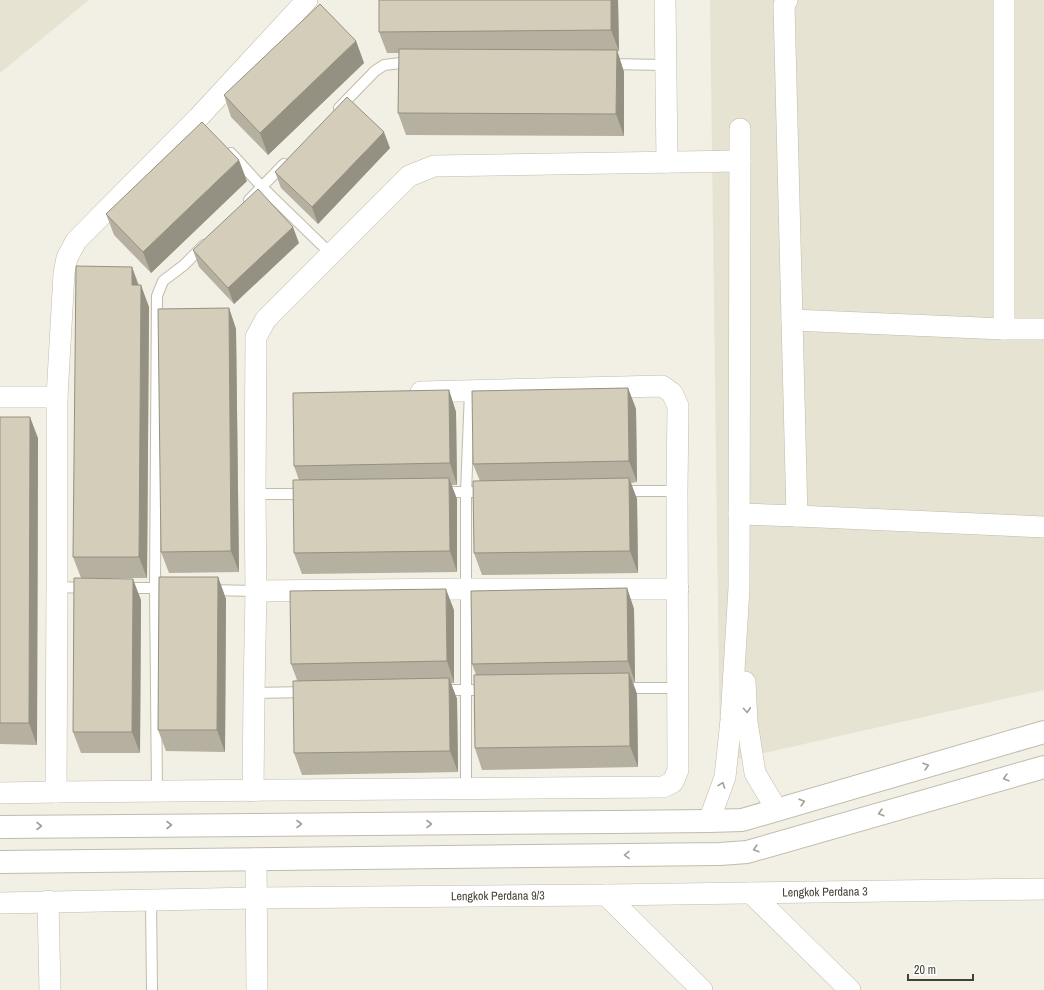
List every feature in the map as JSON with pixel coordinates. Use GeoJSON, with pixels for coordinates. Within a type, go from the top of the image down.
{"type":"FeatureCollection","features":[{"type":"Feature","properties":{"kind":"street"},"geometry":{"type":"LineString","coordinates":[[56,792],[58,587],[56,397],[64,272],[67,258],[76,241],[201,121],[308,0]]}},
{"type":"Feature","properties":{"kind":"street"},"geometry":{"type":"LineString","coordinates":[[665,0],[667,162]]}},
{"type":"Feature","properties":{"kind":"street"},"geometry":{"type":"LineString","coordinates":[[787,0],[784,5],[797,516]]}},
{"type":"Feature","properties":{"kind":"street"},"geometry":{"type":"LineString","coordinates":[[1004,0],[1004,329]]}},
{"type":"Feature","properties":{"kind":"street"},"geometry":{"type":"LineString","coordinates":[[740,129],[739,588],[747,722],[755,773],[777,810]]}},
{"type":"Feature","properties":{"kind":"street"},"geometry":{"type":"LineString","coordinates":[[253,791],[256,591],[256,337],[266,319],[409,176],[434,166],[740,161]]}},
{"type":"Feature","properties":{"kind":"street"},"geometry":{"type":"LineString","coordinates":[[792,320],[1044,330]]}},
{"type":"Feature","properties":{"kind":"street"},"geometry":{"type":"LineString","coordinates":[[0,793],[663,787],[673,782],[678,770],[678,406],[672,393],[662,386],[399,392]]}},
{"type":"Feature","properties":{"kind":"street"},"geometry":{"type":"LineString","coordinates":[[0,398],[56,397]]}},
{"type":"Feature","properties":{"kind":"street"},"geometry":{"type":"LineString","coordinates":[[739,514],[1044,528]]}},
{"type":"Feature","properties":{"kind":"street"},"geometry":{"type":"LineString","coordinates":[[709,821],[725,777],[731,720],[739,588]]}},
{"type":"Feature","properties":{"kind":"street"},"geometry":{"type":"LineString","coordinates":[[256,591],[678,589]]}},
{"type":"Feature","properties":{"kind":"street"},"geometry":{"type":"LineString","coordinates":[[0,827],[742,820],[1044,732]]}},
{"type":"Feature","properties":{"kind":"street"},"geometry":{"type":"LineString","coordinates":[[0,862],[720,854],[747,852],[1044,767]]}},
{"type":"Feature","properties":{"kind":"street"},"geometry":{"type":"LineString","coordinates":[[256,859],[257,990]]}},
{"type":"Feature","properties":{"kind":"street","name":"Lengkok Perdana 3"},"geometry":{"type":"LineString","coordinates":[[606,895],[1044,890]]}},
{"type":"Feature","properties":{"kind":"street"},"geometry":{"type":"LineString","coordinates":[[751,894],[850,990]]}},
{"type":"Feature","properties":{"kind":"street"},"geometry":{"type":"LineString","coordinates":[[606,895],[702,990]]}},
{"type":"Feature","properties":{"kind":"street","name":"Lengkok Perdana 9/3"},"geometry":{"type":"LineString","coordinates":[[0,903],[256,898],[606,895]]}},
{"type":"Feature","properties":{"kind":"street"},"geometry":{"type":"LineString","coordinates":[[48,901],[50,990]]}},
{"type":"Feature","properties":{"kind":"lane"},"geometry":{"type":"LineString","coordinates":[[332,115],[375,71],[384,65],[424,63]]}},
{"type":"Feature","properties":{"kind":"lane"},"geometry":{"type":"LineString","coordinates":[[595,64],[665,65]]}},
{"type":"Feature","properties":{"kind":"lane"},"geometry":{"type":"LineString","coordinates":[[225,146],[262,187],[331,254]]}},
{"type":"Feature","properties":{"kind":"lane"},"geometry":{"type":"LineString","coordinates":[[240,209],[289,159]]}},
{"type":"Feature","properties":{"kind":"lane"},"geometry":{"type":"LineString","coordinates":[[157,791],[155,588],[157,296],[163,281],[184,265],[212,237]]}},
{"type":"Feature","properties":{"kind":"lane"},"geometry":{"type":"LineString","coordinates":[[466,789],[466,492],[470,391]]}},
{"type":"Feature","properties":{"kind":"lane"},"geometry":{"type":"LineString","coordinates":[[615,491],[677,491]]}},
{"type":"Feature","properties":{"kind":"lane"},"geometry":{"type":"LineString","coordinates":[[435,492],[498,492]]}},
{"type":"Feature","properties":{"kind":"lane"},"geometry":{"type":"LineString","coordinates":[[255,494],[318,494]]}},
{"type":"Feature","properties":{"kind":"lane"},"geometry":{"type":"LineString","coordinates":[[58,587],[95,588]]}},
{"type":"Feature","properties":{"kind":"lane"},"geometry":{"type":"LineString","coordinates":[[110,588],[171,589]]}},
{"type":"Feature","properties":{"kind":"lane"},"geometry":{"type":"LineString","coordinates":[[202,590],[256,591]]}},
{"type":"Feature","properties":{"kind":"lane"},"geometry":{"type":"LineString","coordinates":[[615,688],[677,688]]}},
{"type":"Feature","properties":{"kind":"lane"},"geometry":{"type":"LineString","coordinates":[[427,690],[498,690]]}},
{"type":"Feature","properties":{"kind":"lane"},"geometry":{"type":"LineString","coordinates":[[254,692],[317,692]]}},
{"type":"Feature","properties":{"kind":"lane"},"geometry":{"type":"LineString","coordinates":[[151,900],[152,990]]}},
{"type":"Feature","properties":{"kind":"shaded area"},"geometry":{"type":"Polygon","coordinates":[[[0,0],[89,0],[0,73],[0,0]]]}},
{"type":"Feature","properties":{"kind":"shaded area"},"geometry":{"type":"Polygon","coordinates":[[[710,0],[1044,0],[1044,690],[720,763],[710,0]]]}},
{"type":"Feature","properties":{"kind":"building"},"geometry":{"type":"Polygon","coordinates":[[[379,0],[611,0],[611,30],[379,32],[379,0]]]}},
{"type":"Feature","properties":{"kind":"building"},"geometry":{"type":"Polygon","coordinates":[[[320,4],[356,41],[260,133],[224,95],[320,4]]]}},
{"type":"Feature","properties":{"kind":"building"},"geometry":{"type":"Polygon","coordinates":[[[399,49],[617,50],[616,114],[398,113],[399,49]]]}},
{"type":"Feature","properties":{"kind":"building"},"geometry":{"type":"Polygon","coordinates":[[[347,97],[384,132],[312,207],[275,172],[347,97]]]}},
{"type":"Feature","properties":{"kind":"building"},"geometry":{"type":"Polygon","coordinates":[[[202,122],[239,160],[143,252],[106,214],[202,122]]]}},
{"type":"Feature","properties":{"kind":"building"},"geometry":{"type":"Polygon","coordinates":[[[258,189],[293,227],[228,288],[193,250],[258,189]]]}},
{"type":"Feature","properties":{"kind":"building"},"geometry":{"type":"Polygon","coordinates":[[[76,266],[132,267],[132,285],[141,285],[139,557],[73,557],[76,266]]]}},
{"type":"Feature","properties":{"kind":"building"},"geometry":{"type":"Polygon","coordinates":[[[229,308],[231,551],[161,552],[158,309],[229,308]]]}},
{"type":"Feature","properties":{"kind":"building"},"geometry":{"type":"Polygon","coordinates":[[[628,388],[629,461],[473,464],[472,391],[628,388]]]}},
{"type":"Feature","properties":{"kind":"building"},"geometry":{"type":"Polygon","coordinates":[[[449,390],[450,463],[294,466],[293,393],[449,390]]]}},
{"type":"Feature","properties":{"kind":"building"},"geometry":{"type":"Polygon","coordinates":[[[0,417],[30,417],[29,723],[0,723],[0,417]]]}},
{"type":"Feature","properties":{"kind":"building"},"geometry":{"type":"Polygon","coordinates":[[[449,478],[450,551],[294,553],[293,480],[449,478]]]}},
{"type":"Feature","properties":{"kind":"building"},"geometry":{"type":"Polygon","coordinates":[[[629,478],[630,551],[474,553],[473,481],[629,478]]]}},
{"type":"Feature","properties":{"kind":"building"},"geometry":{"type":"Polygon","coordinates":[[[159,577],[218,577],[217,730],[158,730],[159,577]]]}},
{"type":"Feature","properties":{"kind":"building"},"geometry":{"type":"Polygon","coordinates":[[[74,578],[133,579],[132,732],[73,732],[74,578]]]}},
{"type":"Feature","properties":{"kind":"building"},"geometry":{"type":"Polygon","coordinates":[[[627,588],[628,661],[472,664],[471,591],[627,588]]]}},
{"type":"Feature","properties":{"kind":"building"},"geometry":{"type":"Polygon","coordinates":[[[446,589],[447,661],[291,664],[290,591],[446,589]]]}},
{"type":"Feature","properties":{"kind":"building"},"geometry":{"type":"Polygon","coordinates":[[[629,673],[630,746],[475,748],[474,675],[629,673]]]}},
{"type":"Feature","properties":{"kind":"building"},"geometry":{"type":"Polygon","coordinates":[[[449,678],[450,751],[294,753],[293,681],[449,678]]]}}]}
